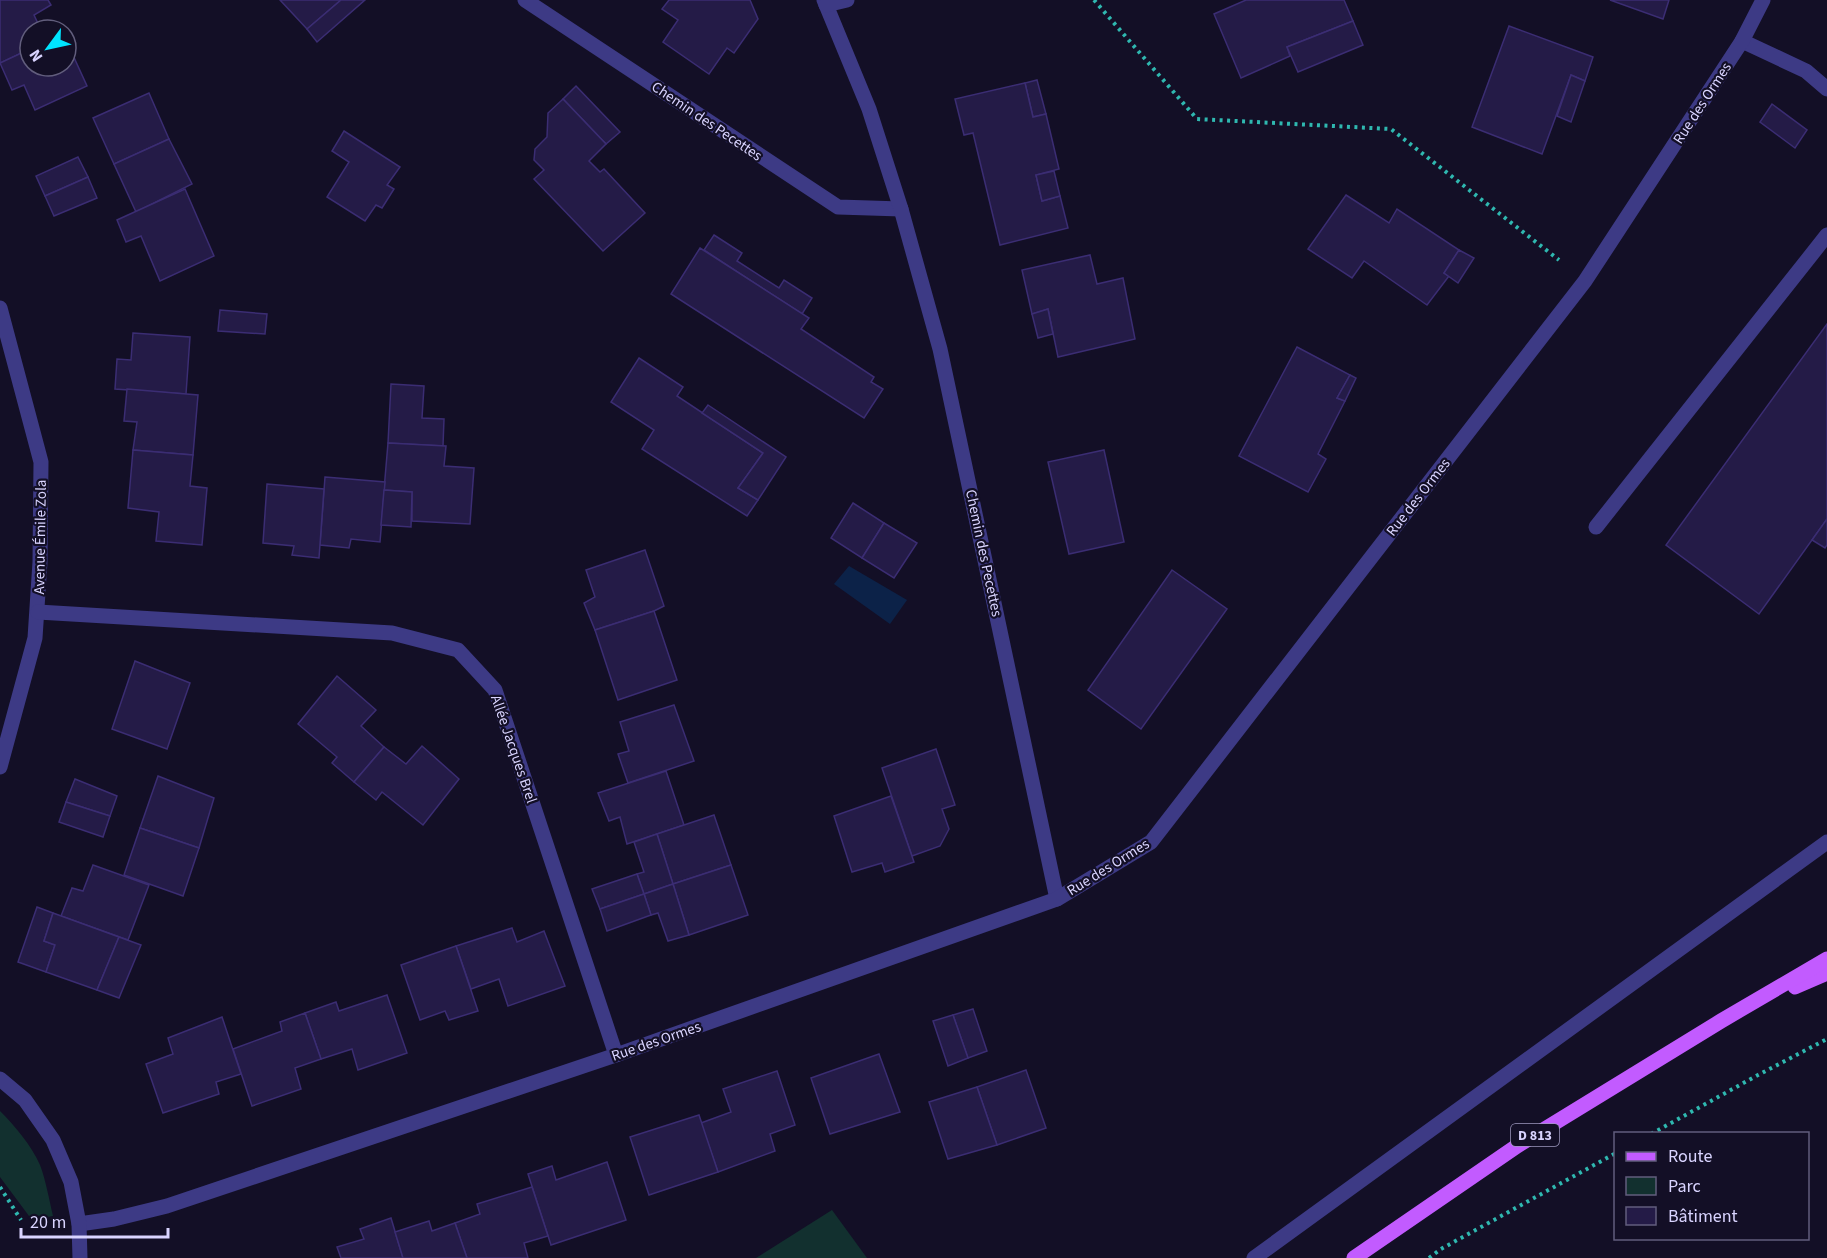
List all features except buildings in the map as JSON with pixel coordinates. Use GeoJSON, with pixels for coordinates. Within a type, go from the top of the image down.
{"type":"FeatureCollection","features":[{"type":"Feature","properties":{"kind":"main road","name":"D 813"},"geometry":{"type":"LineString","coordinates":[[1354,1258],[1517,1146],[1827,959]]}},
{"type":"Feature","properties":{"kind":"main road","name":"D 813"},"geometry":{"type":"LineString","coordinates":[[1721,1021],[1827,973]]}},
{"type":"Feature","properties":{"kind":"street","name":"Chemin des Pecettes"},"geometry":{"type":"LineString","coordinates":[[525,0],[838,207],[901,209]]}},
{"type":"Feature","properties":{"kind":"street"},"geometry":{"type":"LineString","coordinates":[[825,2],[847,0]]}},
{"type":"Feature","properties":{"kind":"street","name":"Rue des Ormes"},"geometry":{"type":"LineString","coordinates":[[79,1224],[114,1219],[167,1206],[616,1055],[1057,899],[1151,842],[1585,281],[1742,41],[1763,0]]}},
{"type":"Feature","properties":{"kind":"street","name":"Chemin des Pecettes"},"geometry":{"type":"LineString","coordinates":[[825,2],[869,109],[901,209],[940,349],[1057,899]]}},
{"type":"Feature","properties":{"kind":"street"},"geometry":{"type":"LineString","coordinates":[[1742,41],[1806,71],[1827,89]]}},
{"type":"Feature","properties":{"kind":"street"},"geometry":{"type":"LineString","coordinates":[[1596,527],[1827,235]]}},
{"type":"Feature","properties":{"kind":"street","name":"Avenue Émile Zola"},"geometry":{"type":"LineString","coordinates":[[0,308],[41,462],[40,562],[35,638],[0,766]]}},
{"type":"Feature","properties":{"kind":"street","name":"Allée Jacques Brel"},"geometry":{"type":"LineString","coordinates":[[38,612],[392,633],[458,650],[495,690],[616,1055]]}},
{"type":"Feature","properties":{"kind":"street"},"geometry":{"type":"LineString","coordinates":[[1254,1258],[1827,842]]}},
{"type":"Feature","properties":{"kind":"street"},"geometry":{"type":"LineString","coordinates":[[0,1079],[25,1100],[52,1140],[71,1182],[79,1224],[80,1258]]}},
{"type":"Feature","properties":{"kind":"path"},"geometry":{"type":"LineString","coordinates":[[1094,0],[1197,119],[1391,129],[1585,281]]}},
{"type":"Feature","properties":{"kind":"path"},"geometry":{"type":"LineString","coordinates":[[1655,1132],[1827,1040]]}},
{"type":"Feature","properties":{"kind":"path"},"geometry":{"type":"LineString","coordinates":[[1429,1258],[1441,1249],[1614,1154]]}},
{"type":"Feature","properties":{"kind":"path"},"geometry":{"type":"LineString","coordinates":[[0,1187],[21,1220]]}},
{"type":"Feature","properties":{"kind":"green space"},"geometry":{"type":"Polygon","coordinates":[[[0,1111],[22,1136],[40,1165],[53,1216],[32,1220],[0,1177],[0,1111]]]}},
{"type":"Feature","properties":{"kind":"green space"},"geometry":{"type":"Polygon","coordinates":[[[832,1210],[867,1258],[756,1258],[832,1210]]]}},
{"type":"Feature","properties":{"kind":"water"},"geometry":{"type":"Polygon","coordinates":[[[849,566],[907,600],[890,624],[834,584],[849,566]]]}}]}
